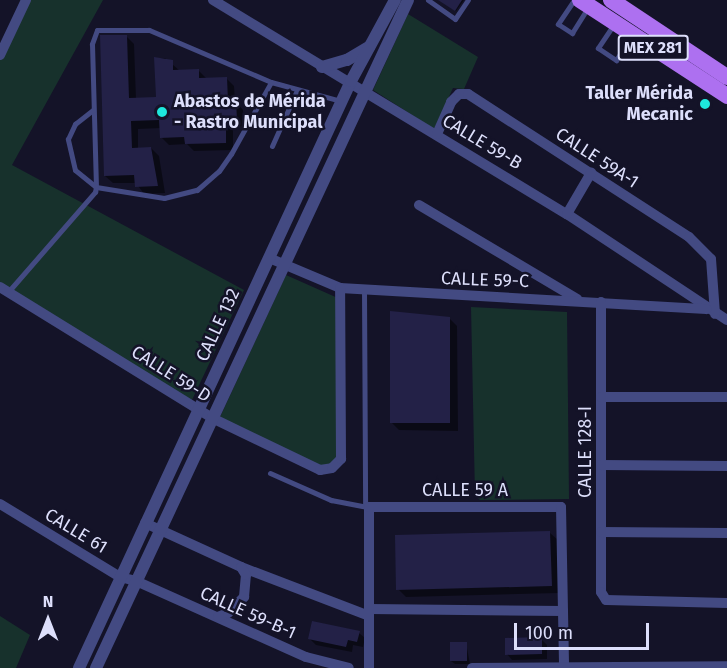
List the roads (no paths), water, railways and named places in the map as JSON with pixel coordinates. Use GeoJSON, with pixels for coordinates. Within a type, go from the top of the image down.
{"type":"FeatureCollection","features":[{"type":"Feature","properties":{"kind":"main road","name":"MEX 281"},"geometry":{"type":"LineString","coordinates":[[611,0],[725,72]]}},
{"type":"Feature","properties":{"kind":"main road","name":"MEX 281"},"geometry":{"type":"LineString","coordinates":[[581,2],[727,96]]}},
{"type":"Feature","properties":{"kind":"street"},"geometry":{"type":"LineString","coordinates":[[0,55],[26,0]]}},
{"type":"Feature","properties":{"kind":"street","name":"CALLE 59-B"},"geometry":{"type":"LineString","coordinates":[[213,0],[322,67],[351,81],[567,214],[690,293],[710,311],[727,321]]}},
{"type":"Feature","properties":{"kind":"street","name":"CALLE 132"},"geometry":{"type":"LineString","coordinates":[[79,668],[351,81],[395,0]]}},
{"type":"Feature","properties":{"kind":"street","name":"CALLE 132"},"geometry":{"type":"LineString","coordinates":[[96,668],[408,0]]}},
{"type":"Feature","properties":{"kind":"street"},"geometry":{"type":"LineString","coordinates":[[322,67],[347,60],[370,46]]}},
{"type":"Feature","properties":{"kind":"street","name":"CALLE 59A-1"},"geometry":{"type":"LineString","coordinates":[[437,134],[459,94],[468,94],[591,173],[689,237],[711,259],[710,311]]}},
{"type":"Feature","properties":{"kind":"street"},"geometry":{"type":"LineString","coordinates":[[567,214],[591,173]]}},
{"type":"Feature","properties":{"kind":"street"},"geometry":{"type":"LineString","coordinates":[[419,205],[580,301]]}},
{"type":"Feature","properties":{"kind":"street","name":"CALLE 59-C"},"geometry":{"type":"LineString","coordinates":[[269,258],[340,288],[601,302],[710,311]]}},
{"type":"Feature","properties":{"kind":"street","name":"CALLE 59-D"},"geometry":{"type":"LineString","coordinates":[[4,290],[212,418],[320,470],[332,468],[341,459],[340,288]]}},
{"type":"Feature","properties":{"kind":"street","name":"CALLE 128-I"},"geometry":{"type":"LineString","coordinates":[[601,302],[601,592],[606,600],[727,603]]}},
{"type":"Feature","properties":{"kind":"street"},"geometry":{"type":"LineString","coordinates":[[601,397],[727,396]]}},
{"type":"Feature","properties":{"kind":"street"},"geometry":{"type":"LineString","coordinates":[[601,465],[727,466]]}},
{"type":"Feature","properties":{"kind":"street","name":"CALLE 61"},"geometry":{"type":"LineString","coordinates":[[0,504],[120,577],[136,581]]}},
{"type":"Feature","properties":{"kind":"street"},"geometry":{"type":"LineString","coordinates":[[367,506],[369,668]]}},
{"type":"Feature","properties":{"kind":"street","name":"CALLE 59 A"},"geometry":{"type":"LineString","coordinates":[[367,506],[561,507],[563,611]]}},
{"type":"Feature","properties":{"kind":"street"},"geometry":{"type":"LineString","coordinates":[[145,523],[241,567],[369,612],[563,611],[564,667]]}},
{"type":"Feature","properties":{"kind":"street"},"geometry":{"type":"LineString","coordinates":[[601,532],[727,533]]}},
{"type":"Feature","properties":{"kind":"street"},"geometry":{"type":"LineString","coordinates":[[218,617],[228,613],[244,597],[246,575],[241,567]]}},
{"type":"Feature","properties":{"kind":"street","name":"CALLE 59-B-1"},"geometry":{"type":"LineString","coordinates":[[136,581],[306,657],[349,668]]}},
{"type":"Feature","properties":{"kind":"street"},"geometry":{"type":"LineString","coordinates":[[472,668],[727,666]]}},
{"type":"Feature","properties":{"kind":"lane"},"geometry":{"type":"LineString","coordinates":[[428,0],[455,19],[468,0]]}},
{"type":"Feature","properties":{"kind":"lane"},"geometry":{"type":"LineString","coordinates":[[581,2],[572,33],[558,24],[581,2]]}},
{"type":"Feature","properties":{"kind":"lane"},"geometry":{"type":"LineString","coordinates":[[615,23],[598,48],[616,60],[633,35]]}},
{"type":"Feature","properties":{"kind":"lane"},"geometry":{"type":"LineString","coordinates":[[4,290],[96,187],[92,44],[96,30],[111,27],[150,30],[271,82],[342,101]]}},
{"type":"Feature","properties":{"kind":"lane"},"geometry":{"type":"LineString","coordinates":[[93,110],[75,124],[68,139],[75,170],[96,187],[164,198],[197,190],[219,171],[271,82]]}},
{"type":"Feature","properties":{"kind":"lane"},"geometry":{"type":"LineString","coordinates":[[272,146],[297,90]]}},
{"type":"Feature","properties":{"kind":"lane"},"geometry":{"type":"LineString","coordinates":[[270,473],[332,500],[367,506],[364,290]]}},
{"type":"Feature","properties":{"kind":"place","name":"Taller Mérida Mecanic"},"geometry":{"type":"Point","coordinates":[705,104]}},
{"type":"Feature","properties":{"kind":"place","name":"Abastos de Mérida - Rastro Municipal"},"geometry":{"type":"Point","coordinates":[162,112]}}]}
